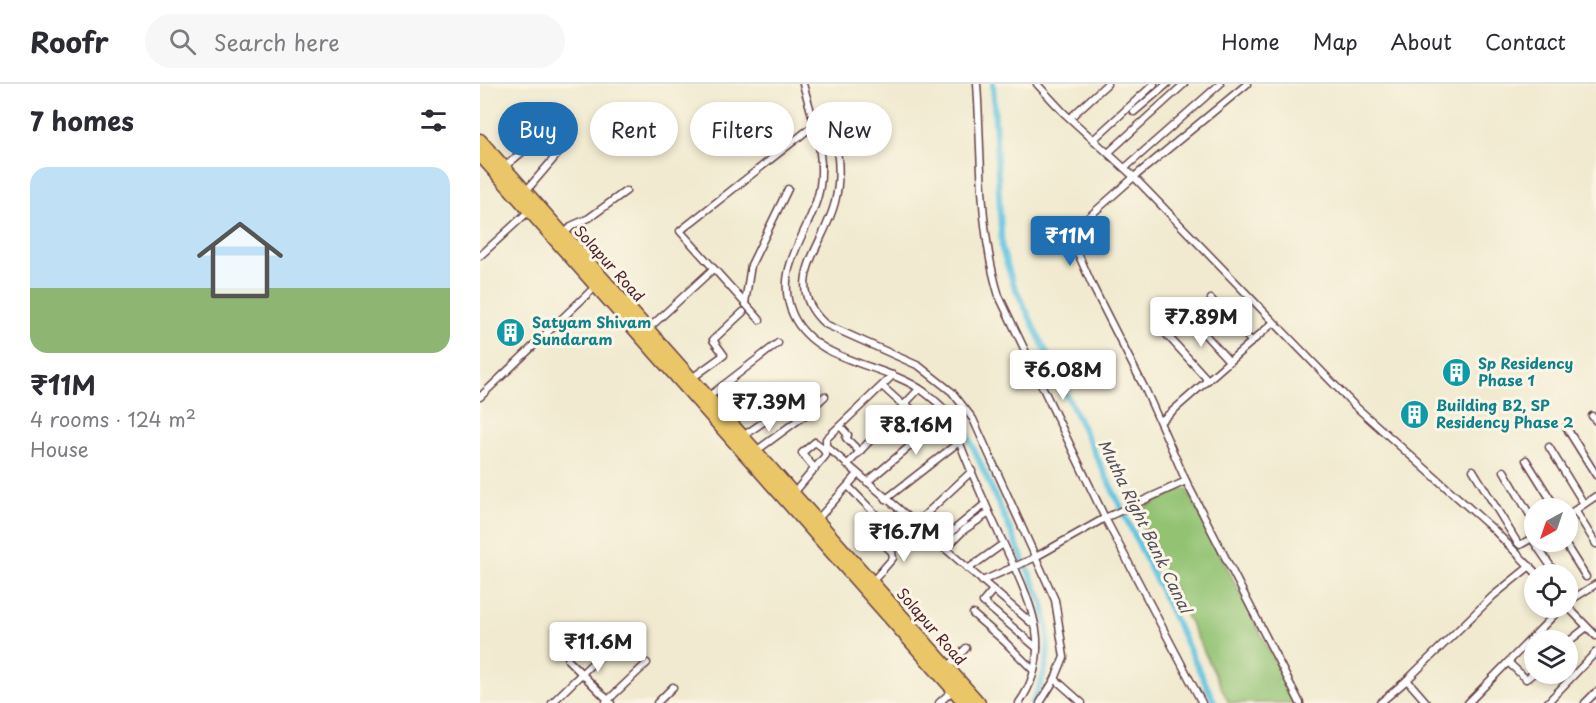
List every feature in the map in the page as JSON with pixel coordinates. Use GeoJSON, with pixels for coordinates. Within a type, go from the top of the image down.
{"type":"FeatureCollection","features":[{"type":"Feature","properties":{"kind":"highway","name":"Solapur Road"},"geometry":{"type":"LineString","coordinates":[[480,140],[965,703]]}},
{"type":"Feature","properties":{"kind":"highway","name":"Solapur Road"},"geometry":{"type":"LineString","coordinates":[[480,155],[596,286],[692,378],[979,703]]}},
{"type":"Feature","properties":{"kind":"street"},"geometry":{"type":"LineString","coordinates":[[803,84],[808,102]]}},
{"type":"Feature","properties":{"kind":"street"},"geometry":{"type":"LineString","coordinates":[[977,84],[987,231],[996,286],[1010,322],[1108,517],[1167,641],[1202,703]]}},
{"type":"Feature","properties":{"kind":"street"},"geometry":{"type":"LineString","coordinates":[[1038,84],[1093,140],[1126,167],[1355,406],[1494,530],[1528,564]]}},
{"type":"Feature","properties":{"kind":"street"},"geometry":{"type":"LineString","coordinates":[[1070,118],[1107,84]]}},
{"type":"Feature","properties":{"kind":"street"},"geometry":{"type":"LineString","coordinates":[[1093,140],[1154,84]]}},
{"type":"Feature","properties":{"kind":"street"},"geometry":{"type":"LineString","coordinates":[[1134,112],[1167,84]]}},
{"type":"Feature","properties":{"kind":"street"},"geometry":{"type":"LineString","coordinates":[[1107,153],[1184,84]]}},
{"type":"Feature","properties":{"kind":"street"},"geometry":{"type":"LineString","coordinates":[[1126,167],[1220,84]]}},
{"type":"Feature","properties":{"kind":"street"},"geometry":{"type":"LineString","coordinates":[[1247,84],[1134,177],[1080,224],[1071,235],[1186,481],[1300,703]]}},
{"type":"Feature","properties":{"kind":"street"},"geometry":{"type":"LineString","coordinates":[[760,320],[680,231],[806,131]]}},
{"type":"Feature","properties":{"kind":"street"},"geometry":{"type":"LineString","coordinates":[[504,168],[518,156]]}},
{"type":"Feature","properties":{"kind":"street"},"geometry":{"type":"LineString","coordinates":[[526,192],[555,156]]}},
{"type":"Feature","properties":{"kind":"street"},"geometry":{"type":"LineString","coordinates":[[819,156],[821,169],[815,205],[789,262],[787,289],[789,305],[798,324],[811,338],[835,353],[893,375],[920,389],[950,417],[985,504],[1015,565],[1035,627],[1034,671],[1028,688],[1018,703]]}},
{"type":"Feature","properties":{"kind":"street"},"geometry":{"type":"LineString","coordinates":[[838,156],[838,182],[832,211],[807,266],[804,294],[816,315],[835,330],[919,366],[952,392],[973,419],[1033,558],[1055,600],[1064,650],[1055,679],[1040,703]]}},
{"type":"Feature","properties":{"kind":"street"},"geometry":{"type":"LineString","coordinates":[[746,303],[751,265],[788,189]]}},
{"type":"Feature","properties":{"kind":"street"},"geometry":{"type":"LineString","coordinates":[[563,235],[573,225],[589,218],[626,191]]}},
{"type":"Feature","properties":{"kind":"street"},"geometry":{"type":"LineString","coordinates":[[480,256],[529,211]]}},
{"type":"Feature","properties":{"kind":"street"},"geometry":{"type":"LineString","coordinates":[[644,333],[713,269]]}},
{"type":"Feature","properties":{"kind":"street"},"geometry":{"type":"LineString","coordinates":[[480,397],[596,286]]}},
{"type":"Feature","properties":{"kind":"street"},"geometry":{"type":"LineString","coordinates":[[1210,299],[1252,342]]}},
{"type":"Feature","properties":{"kind":"street"},"geometry":{"type":"LineString","coordinates":[[692,378],[724,355],[712,340],[743,312]]}},
{"type":"Feature","properties":{"kind":"street"},"geometry":{"type":"LineString","coordinates":[[1190,318],[1229,362]]}},
{"type":"Feature","properties":{"kind":"street"},"geometry":{"type":"LineString","coordinates":[[1160,422],[1273,323]]}},
{"type":"Feature","properties":{"kind":"street"},"geometry":{"type":"LineString","coordinates":[[1167,335],[1208,380]]}},
{"type":"Feature","properties":{"kind":"street"},"geometry":{"type":"LineString","coordinates":[[708,397],[778,343]]}},
{"type":"Feature","properties":{"kind":"street"},"geometry":{"type":"LineString","coordinates":[[893,375],[826,442],[829,449],[1035,627]]}},
{"type":"Feature","properties":{"kind":"street"},"geometry":{"type":"LineString","coordinates":[[882,386],[929,426]]}},
{"type":"Feature","properties":{"kind":"street"},"geometry":{"type":"LineString","coordinates":[[847,465],[920,389]]}},
{"type":"Feature","properties":{"kind":"street"},"geometry":{"type":"LineString","coordinates":[[755,452],[806,415],[825,396]]}},
{"type":"Feature","properties":{"kind":"street"},"geometry":{"type":"LineString","coordinates":[[742,437],[781,410]]}},
{"type":"Feature","properties":{"kind":"street"},"geometry":{"type":"LineString","coordinates":[[867,482],[944,410]]}},
{"type":"Feature","properties":{"kind":"street"},"geometry":{"type":"LineString","coordinates":[[840,426],[848,435],[846,438],[860,452]]}},
{"type":"Feature","properties":{"kind":"street"},"geometry":{"type":"LineString","coordinates":[[1566,427],[1596,475]]}},
{"type":"Feature","properties":{"kind":"street"},"geometry":{"type":"LineString","coordinates":[[886,499],[959,442]]}},
{"type":"Feature","properties":{"kind":"street"},"geometry":{"type":"LineString","coordinates":[[1549,447],[1584,504]]}},
{"type":"Feature","properties":{"kind":"street"},"geometry":{"type":"LineString","coordinates":[[1526,460],[1550,498]]}},
{"type":"Feature","properties":{"kind":"street"},"geometry":{"type":"LineString","coordinates":[[794,494],[816,469]]}},
{"type":"Feature","properties":{"kind":"street"},"geometry":{"type":"LineString","coordinates":[[1473,470],[1520,545],[1524,543]]}},
{"type":"Feature","properties":{"kind":"street"},"geometry":{"type":"LineString","coordinates":[[915,524],[972,471]]}},
{"type":"Feature","properties":{"kind":"street"},"geometry":{"type":"LineString","coordinates":[[1504,471],[1524,505]]}},
{"type":"Feature","properties":{"kind":"street"},"geometry":{"type":"LineString","coordinates":[[817,520],[858,474]]}},
{"type":"Feature","properties":{"kind":"street"},"geometry":{"type":"LineString","coordinates":[[982,581],[1033,558],[1108,517],[1186,481]]}},
{"type":"Feature","properties":{"kind":"street"},"geometry":{"type":"LineString","coordinates":[[848,486],[885,522],[885,527],[875,537],[893,554],[872,582]]}},
{"type":"Feature","properties":{"kind":"street"},"geometry":{"type":"LineString","coordinates":[[1578,508],[1596,496]]}},
{"type":"Feature","properties":{"kind":"street"},"geometry":{"type":"LineString","coordinates":[[938,543],[985,504]]}},
{"type":"Feature","properties":{"kind":"street"},"geometry":{"type":"LineString","coordinates":[[945,549],[964,530],[989,513]]}},
{"type":"Feature","properties":{"kind":"street"},"geometry":{"type":"LineString","coordinates":[[1578,515],[1596,544]]}},
{"type":"Feature","properties":{"kind":"street"},"geometry":{"type":"LineString","coordinates":[[968,569],[1003,544]]}},
{"type":"Feature","properties":{"kind":"street"},"geometry":{"type":"LineString","coordinates":[[1570,552],[1586,577]]}},
{"type":"Feature","properties":{"kind":"street"},"geometry":{"type":"LineString","coordinates":[[1380,703],[1407,680],[1493,596],[1524,571]]}},
{"type":"Feature","properties":{"kind":"street"},"geometry":{"type":"LineString","coordinates":[[1578,596],[1596,584]]}},
{"type":"Feature","properties":{"kind":"street"},"geometry":{"type":"LineString","coordinates":[[993,591],[983,602],[1036,648]]}},
{"type":"Feature","properties":{"kind":"street"},"geometry":{"type":"LineString","coordinates":[[973,614],[1005,641],[1034,671]]}},
{"type":"Feature","properties":{"kind":"street"},"geometry":{"type":"LineString","coordinates":[[1578,617],[1593,631],[1578,638]]}},
{"type":"Feature","properties":{"kind":"street"},"geometry":{"type":"LineString","coordinates":[[1468,703],[1551,618]]}},
{"type":"Feature","properties":{"kind":"street"},"geometry":{"type":"LineString","coordinates":[[552,703],[617,639]]}},
{"type":"Feature","properties":{"kind":"street"},"geometry":{"type":"LineString","coordinates":[[947,668],[966,648]]}},
{"type":"Feature","properties":{"kind":"street"},"geometry":{"type":"LineString","coordinates":[[1547,703],[1596,652]]}},
{"type":"Feature","properties":{"kind":"street"},"geometry":{"type":"LineString","coordinates":[[568,660],[608,702],[646,663]]}},
{"type":"Feature","properties":{"kind":"street"},"geometry":{"type":"LineString","coordinates":[[1508,662],[1524,677]]}},
{"type":"Feature","properties":{"kind":"street"},"geometry":{"type":"LineString","coordinates":[[1055,679],[1082,703]]}},
{"type":"Feature","properties":{"kind":"street"},"geometry":{"type":"LineString","coordinates":[[1407,680],[1427,703]]}},
{"type":"Feature","properties":{"kind":"street"},"geometry":{"type":"LineString","coordinates":[[657,703],[673,687]]}},
{"type":"Feature","properties":{"kind":"street"},"geometry":{"type":"LineString","coordinates":[[939,703],[954,690]]}},
{"type":"Feature","properties":{"kind":"street"},"geometry":{"type":"LineString","coordinates":[[1585,703],[1596,692]]}},
{"type":"Feature","properties":{"kind":"green space"},"geometry":{"type":"Polygon","coordinates":[[[1181,489],[1187,489],[1296,703],[1229,703],[1136,512],[1181,489]]]}},
{"type":"Feature","properties":{"kind":"waterway","name":"Mutha Right Bank Canal"},"geometry":{"type":"LineString","coordinates":[[993,84],[1002,249],[1013,283],[1215,703]]}},
{"type":"Feature","properties":{"kind":"waterway"},"geometry":{"type":"LineString","coordinates":[[961,420],[1043,604],[1048,643],[1046,666],[1032,703]]}},
{"type":"Feature","properties":{"kind":"place","name":"Satyam Shivam Sundaram"},"geometry":{"type":"Point","coordinates":[511,332]}},
{"type":"Feature","properties":{"kind":"place","name":"Sp Residency Phase 1"},"geometry":{"type":"Point","coordinates":[1457,373]}},
{"type":"Feature","properties":{"kind":"place","name":"Building B2, SP Residency Phase 2"},"geometry":{"type":"Point","coordinates":[1415,415]}}]}
